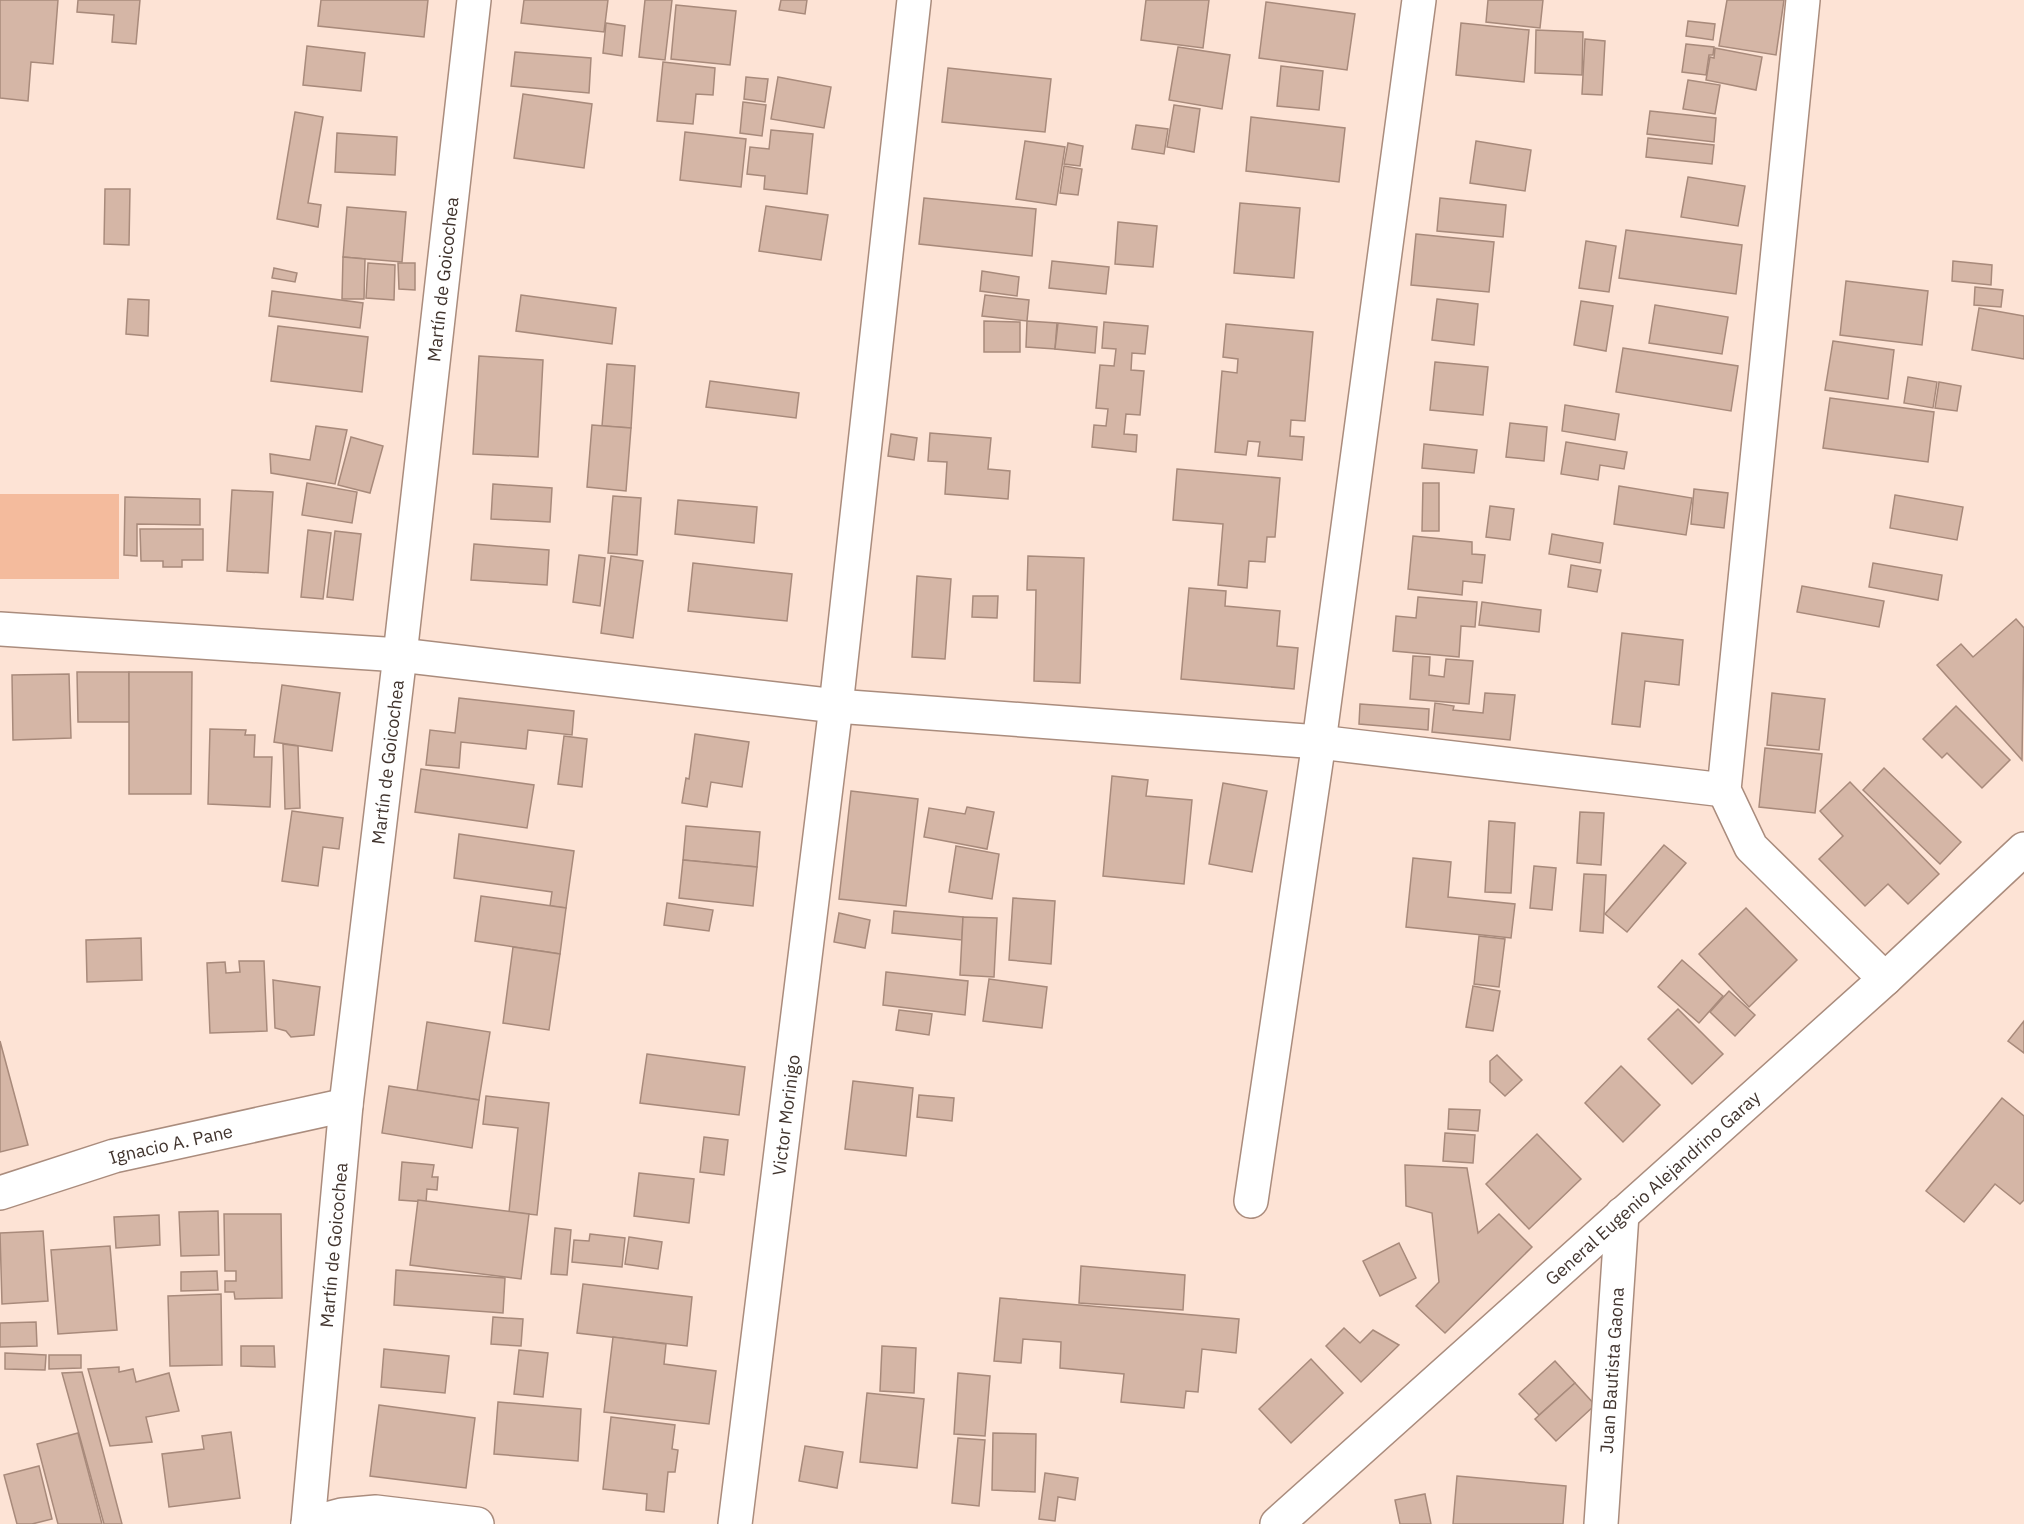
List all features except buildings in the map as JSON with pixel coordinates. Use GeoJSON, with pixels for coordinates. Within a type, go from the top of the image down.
{"type":"FeatureCollection","features":[{"type":"Feature","properties":{"kind":"street","name":"Martín de Goicochea"},"geometry":{"type":"LineString","coordinates":[[308,1524],[346,1105],[400,655],[474,0]]}},
{"type":"Feature","properties":{"kind":"street","name":"Victor Morinigo"},"geometry":{"type":"LineString","coordinates":[[735,1524],[836,706],[914,0]]}},
{"type":"Feature","properties":{"kind":"street"},"geometry":{"type":"LineString","coordinates":[[1251,1201],[1319,742],[1419,0]]}},
{"type":"Feature","properties":{"kind":"street"},"geometry":{"type":"LineString","coordinates":[[1803,0],[1724,790],[1751,847],[1885,979]]}},
{"type":"Feature","properties":{"kind":"street"},"geometry":{"type":"LineString","coordinates":[[0,629],[400,655],[836,706],[1319,742],[1724,790]]}},
{"type":"Feature","properties":{"kind":"street","name":"General Eugenio Alejandrino Garay"},"geometry":{"type":"LineString","coordinates":[[1277,1524],[1885,979],[2024,849]]}},
{"type":"Feature","properties":{"kind":"street","name":"Ignacio A. Pane"},"geometry":{"type":"LineString","coordinates":[[0,1193],[114,1156],[346,1105]]}},
{"type":"Feature","properties":{"kind":"street","name":"Juan Bautista Gaona"},"geometry":{"type":"LineString","coordinates":[[1601,1524],[1622,1214]]}},
{"type":"Feature","properties":{"kind":"street"},"geometry":{"type":"LineString","coordinates":[[308,1524],[342,1515],[376,1512],[477,1524]]}},
{"type":"Feature","properties":{"kind":"shaded area"},"geometry":{"type":"Polygon","coordinates":[[[0,494],[119,494],[119,579],[0,579],[0,494]]]}}]}
